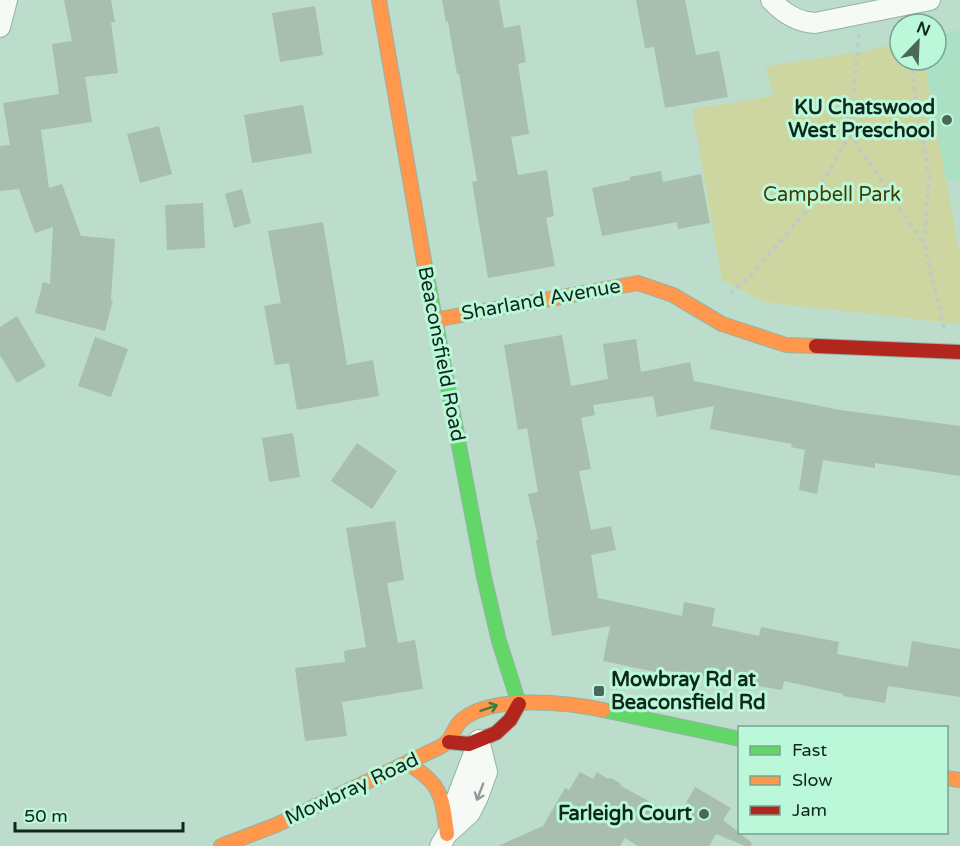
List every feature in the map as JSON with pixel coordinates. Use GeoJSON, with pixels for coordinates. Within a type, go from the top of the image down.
{"type":"FeatureCollection","features":[{"type":"Feature","properties":{"kind":"street"},"geometry":{"type":"LineString","coordinates":[[0,27],[7,0]]}},
{"type":"Feature","properties":{"kind":"street","name":"Beaconsfield Road"},"geometry":{"type":"LineString","coordinates":[[379,0],[434,320],[489,603],[501,653],[519,704]]}},
{"type":"Feature","properties":{"kind":"street"},"geometry":{"type":"LineString","coordinates":[[771,0],[778,8],[806,22],[930,0]]}},
{"type":"Feature","properties":{"kind":"street","name":"Sharland Avenue"},"geometry":{"type":"LineString","coordinates":[[434,320],[638,283],[672,295],[722,324],[786,345],[955,352]]}},
{"type":"Feature","properties":{"kind":"street","name":"Mowbray Road"},"geometry":{"type":"LineString","coordinates":[[448,742],[461,720],[498,704],[563,704],[598,709],[738,739]]}},
{"type":"Feature","properties":{"kind":"street","name":"Mowbray Road"},"geometry":{"type":"LineString","coordinates":[[221,846],[276,825],[448,742],[469,744],[496,734],[510,720],[519,704]]}},
{"type":"Feature","properties":{"kind":"street"},"geometry":{"type":"LineString","coordinates":[[444,840],[470,813],[487,772],[479,740]]}},
{"type":"Feature","properties":{"kind":"street"},"geometry":{"type":"LineString","coordinates":[[407,762],[424,772],[435,783],[442,797],[444,840]]}},
{"type":"Feature","properties":{"kind":"path"},"geometry":{"type":"LineString","coordinates":[[730,294],[805,213],[850,134],[861,12]]}},
{"type":"Feature","properties":{"kind":"path"},"geometry":{"type":"LineString","coordinates":[[912,72],[929,176],[924,244]]}},
{"type":"Feature","properties":{"kind":"path"},"geometry":{"type":"LineString","coordinates":[[850,134],[924,244],[955,352]]}},
{"type":"Feature","properties":{"kind":"shaded area","name":"KU Chatswood West Preschool"},"geometry":{"type":"Polygon","coordinates":[[[960,30],[960,180],[946,181],[926,72],[948,72],[948,32],[960,30]]]}},
{"type":"Feature","properties":{"kind":"green space","name":"Campbell Park"},"geometry":{"type":"Polygon","coordinates":[[[888,46],[888,72],[926,72],[960,256],[960,324],[763,302],[722,280],[692,109],[774,96],[766,66],[888,46]]]}},
{"type":"Feature","properties":{"kind":"building"},"geometry":{"type":"Polygon","coordinates":[[[64,0],[111,0],[115,22],[111,22],[118,73],[85,77],[92,122],[41,130],[49,188],[62,184],[81,236],[115,239],[111,300],[113,300],[105,331],[35,313],[43,282],[50,284],[53,227],[35,233],[19,189],[0,191],[0,146],[10,145],[3,103],[59,94],[52,44],[72,41],[64,0]]]}},
{"type":"Feature","properties":{"kind":"building"},"geometry":{"type":"Polygon","coordinates":[[[442,0],[499,0],[504,28],[520,25],[526,62],[518,64],[529,134],[511,137],[518,175],[547,170],[554,216],[546,218],[555,266],[488,278],[472,182],[477,181],[459,74],[457,74],[442,0]]]}},
{"type":"Feature","properties":{"kind":"building"},"geometry":{"type":"Polygon","coordinates":[[[636,0],[685,0],[696,55],[719,51],[728,97],[665,108],[654,47],[645,48],[636,0]]]}},
{"type":"Feature","properties":{"kind":"building"},"geometry":{"type":"Polygon","coordinates":[[[315,6],[323,55],[280,62],[272,13],[315,6]]]}},
{"type":"Feature","properties":{"kind":"building"},"geometry":{"type":"Polygon","coordinates":[[[303,105],[312,153],[252,163],[244,115],[303,105]]]}},
{"type":"Feature","properties":{"kind":"building"},"geometry":{"type":"Polygon","coordinates":[[[159,126],[172,174],[140,183],[127,134],[159,126]]]}},
{"type":"Feature","properties":{"kind":"building"},"geometry":{"type":"Polygon","coordinates":[[[661,171],[663,182],[701,174],[710,223],[678,229],[677,222],[602,236],[592,188],[661,171]]]}},
{"type":"Feature","properties":{"kind":"building"},"geometry":{"type":"Polygon","coordinates":[[[242,189],[251,223],[234,228],[225,194],[242,189]]]}},
{"type":"Feature","properties":{"kind":"building"},"geometry":{"type":"Polygon","coordinates":[[[203,203],[205,248],[167,250],[165,205],[203,203]]]}},
{"type":"Feature","properties":{"kind":"building"},"geometry":{"type":"Polygon","coordinates":[[[323,222],[347,365],[373,360],[379,396],[297,410],[289,363],[275,365],[264,306],[281,303],[268,231],[323,222]]]}},
{"type":"Feature","properties":{"kind":"building"},"geometry":{"type":"Polygon","coordinates":[[[17,316],[46,366],[17,383],[0,355],[0,327],[17,316]]]}},
{"type":"Feature","properties":{"kind":"building"},"geometry":{"type":"Polygon","coordinates":[[[562,335],[571,386],[608,379],[603,344],[636,339],[641,372],[690,362],[694,381],[840,410],[960,426],[960,476],[875,463],[875,468],[823,460],[817,494],[799,490],[805,450],[791,447],[792,444],[710,429],[714,406],[657,417],[653,396],[593,405],[595,415],[581,418],[591,469],[579,471],[591,530],[611,526],[616,550],[591,555],[598,598],[682,616],[684,602],[715,608],[712,626],[759,636],[761,627],[839,642],[837,654],[908,667],[912,641],[960,649],[960,697],[888,686],[885,703],[843,696],[843,694],[784,681],[782,690],[656,669],[656,672],[603,661],[610,626],[552,636],[536,540],[538,539],[528,494],[538,492],[527,428],[518,430],[504,345],[562,335]]]}},
{"type":"Feature","properties":{"kind":"building"},"geometry":{"type":"Polygon","coordinates":[[[95,337],[128,349],[111,397],[78,386],[95,337]]]}},
{"type":"Feature","properties":{"kind":"building"},"geometry":{"type":"Polygon","coordinates":[[[293,433],[300,477],[269,482],[262,438],[293,433]]]}},
{"type":"Feature","properties":{"kind":"building"},"geometry":{"type":"Polygon","coordinates":[[[357,443],[397,471],[372,509],[331,481],[357,443]]]}},
{"type":"Feature","properties":{"kind":"building"},"geometry":{"type":"Polygon","coordinates":[[[395,521],[404,580],[387,583],[398,643],[415,640],[423,689],[342,702],[347,736],[305,741],[295,668],[345,662],[344,651],[366,647],[346,528],[395,521]]]}},
{"type":"Feature","properties":{"kind":"building"},"geometry":{"type":"Polygon","coordinates":[[[580,772],[593,779],[597,772],[678,817],[695,787],[731,808],[723,820],[752,843],[750,846],[745,846],[716,834],[709,846],[638,846],[625,838],[620,846],[498,846],[543,826],[565,788],[569,790],[580,772]]]}},
{"type":"Feature","properties":{"kind":"traffic: fast"},"geometry":{"type":"LineString","coordinates":[[424,261],[484,577],[499,641],[519,704]]}},
{"type":"Feature","properties":{"kind":"traffic: fast"},"geometry":{"type":"LineString","coordinates":[[603,710],[738,739]]}},
{"type":"Feature","properties":{"kind":"traffic: slow"},"geometry":{"type":"LineString","coordinates":[[379,0],[424,261]]}},
{"type":"Feature","properties":{"kind":"traffic: slow"},"geometry":{"type":"LineString","coordinates":[[434,320],[638,283],[673,295],[722,324],[786,345],[816,346]]}},
{"type":"Feature","properties":{"kind":"traffic: slow"},"geometry":{"type":"LineString","coordinates":[[221,846],[276,825],[440,747],[445,744],[459,722],[476,711],[511,703],[531,702],[603,710]]}},
{"type":"Feature","properties":{"kind":"traffic: slow"},"geometry":{"type":"LineString","coordinates":[[407,763],[427,778],[438,792],[444,810],[447,834]]}},
{"type":"Feature","properties":{"kind":"traffic: slow"},"geometry":{"type":"LineString","coordinates":[[948,778],[960,780]]}},
{"type":"Feature","properties":{"kind":"traffic: jam"},"geometry":{"type":"LineString","coordinates":[[816,346],[960,352]]}},
{"type":"Feature","properties":{"kind":"traffic: jam"},"geometry":{"type":"LineString","coordinates":[[449,742],[469,744],[496,733],[510,720],[519,704]]}},
{"type":"Feature","properties":{"kind":"place","name":"KU Chatswood West Preschool"},"geometry":{"type":"Point","coordinates":[947,120]}},
{"type":"Feature","properties":{"kind":"place","name":"Mowbray Rd at Beaconsfield Rd"},"geometry":{"type":"Point","coordinates":[599,691]}},
{"type":"Feature","properties":{"kind":"place","name":"Farleigh Court"},"geometry":{"type":"Point","coordinates":[704,814]}}]}
